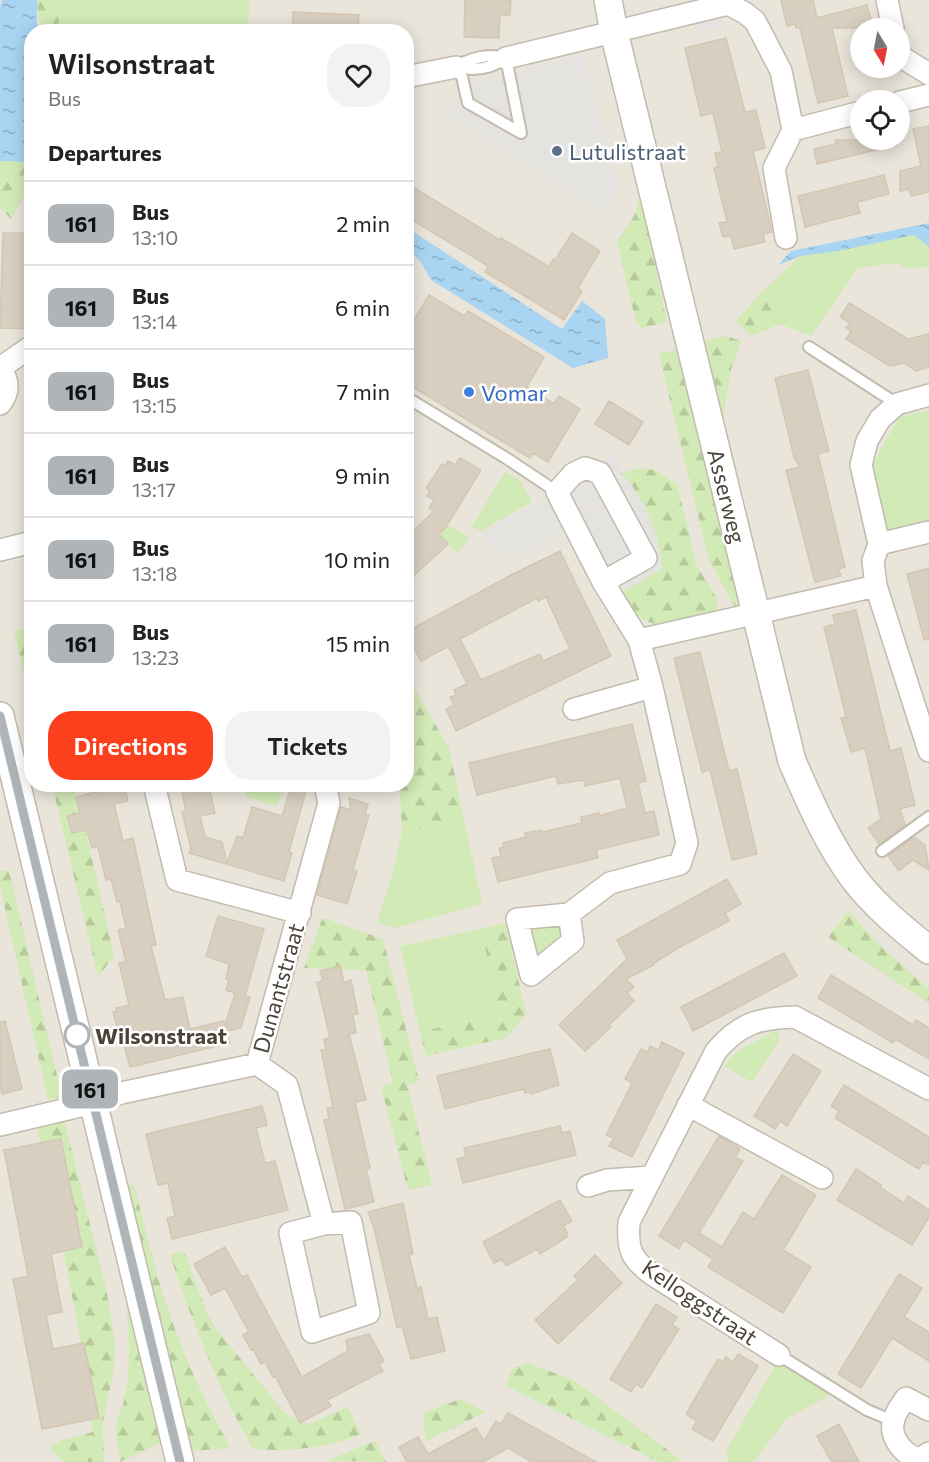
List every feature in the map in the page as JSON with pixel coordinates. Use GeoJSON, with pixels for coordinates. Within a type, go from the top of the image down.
{"type":"FeatureCollection","features":[{"type":"Feature","properties":{"kind":"street","name":"Asserweg"},"geometry":{"type":"LineString","coordinates":[[608,0],[792,761],[810,804],[855,880],[899,926],[929,950]]}},
{"type":"Feature","properties":{"kind":"street"},"geometry":{"type":"LineString","coordinates":[[887,0],[891,18]]}},
{"type":"Feature","properties":{"kind":"street"},"geometry":{"type":"LineString","coordinates":[[506,58],[728,4],[749,6],[781,71],[793,130],[774,168],[786,238]]}},
{"type":"Feature","properties":{"kind":"street"},"geometry":{"type":"LineString","coordinates":[[910,62],[929,74]]}},
{"type":"Feature","properties":{"kind":"street"},"geometry":{"type":"LineString","coordinates":[[414,75],[456,67]]}},
{"type":"Feature","properties":{"kind":"street"},"geometry":{"type":"LineString","coordinates":[[910,100],[929,95]]}},
{"type":"Feature","properties":{"kind":"street"},"geometry":{"type":"LineString","coordinates":[[793,130],[850,115]]}},
{"type":"Feature","properties":{"kind":"street"},"geometry":{"type":"LineString","coordinates":[[0,404],[7,392],[7,383],[0,368],[24,352]]}},
{"type":"Feature","properties":{"kind":"street"},"geometry":{"type":"LineString","coordinates":[[929,395],[897,404],[880,419],[867,441],[861,465],[879,544],[873,561],[876,586],[925,728],[929,751]]}},
{"type":"Feature","properties":{"kind":"street"},"geometry":{"type":"LineString","coordinates":[[569,914],[610,883],[680,864],[687,843],[652,687],[639,640],[603,582],[557,492],[573,474],[585,468],[600,473],[646,558],[603,582]]}},
{"type":"Feature","properties":{"kind":"street"},"geometry":{"type":"LineString","coordinates":[[879,544],[929,532]]}},
{"type":"Feature","properties":{"kind":"street"},"geometry":{"type":"LineString","coordinates":[[0,550],[24,544]]}},
{"type":"Feature","properties":{"kind":"street"},"geometry":{"type":"LineString","coordinates":[[639,640],[876,586]]}},
{"type":"Feature","properties":{"kind":"street"},"geometry":{"type":"LineString","coordinates":[[574,709],[652,687]]}},
{"type":"Feature","properties":{"kind":"street"},"geometry":{"type":"LineString","coordinates":[[0,716],[180,1462]]}},
{"type":"Feature","properties":{"kind":"street","name":"Dunantstraat"},"geometry":{"type":"LineString","coordinates":[[156,792],[177,880],[300,913]]}},
{"type":"Feature","properties":{"kind":"street","name":"Dunantstraat"},"geometry":{"type":"LineString","coordinates":[[257,1064],[329,803],[327,792]]}},
{"type":"Feature","properties":{"kind":"street","name":"Kelloggstraat"},"geometry":{"type":"LineString","coordinates":[[779,1355],[653,1275],[640,1266],[630,1253],[629,1222],[716,1051],[729,1037],[747,1026],[770,1017],[795,1017],[929,1089]]}},
{"type":"Feature","properties":{"kind":"street","name":"Dunantstraat"},"geometry":{"type":"LineString","coordinates":[[93,1103],[121,1093],[257,1064],[287,1086],[324,1224]]}},
{"type":"Feature","properties":{"kind":"street"},"geometry":{"type":"LineString","coordinates":[[0,1125],[93,1103]]}},
{"type":"Feature","properties":{"kind":"street"},"geometry":{"type":"LineString","coordinates":[[688,1105],[822,1178]]}},
{"type":"Feature","properties":{"kind":"street"},"geometry":{"type":"LineString","coordinates":[[588,1186],[607,1180],[651,1178]]}},
{"type":"Feature","properties":{"kind":"street"},"geometry":{"type":"LineString","coordinates":[[351,1222],[369,1313],[312,1332],[290,1233],[324,1224],[351,1222]]}},
{"type":"Feature","properties":{"kind":"street"},"geometry":{"type":"LineString","coordinates":[[929,1410],[906,1398],[893,1421],[892,1430],[905,1451],[912,1457],[920,1459],[929,1453]]}},
{"type":"Feature","properties":{"kind":"lane"},"geometry":{"type":"LineString","coordinates":[[496,55],[506,58],[521,133],[468,103],[462,77],[456,67],[466,60],[496,55]]}},
{"type":"Feature","properties":{"kind":"lane"},"geometry":{"type":"LineString","coordinates":[[809,347],[897,404]]}},
{"type":"Feature","properties":{"kind":"lane"},"geometry":{"type":"LineString","coordinates":[[414,402],[557,492]]}},
{"type":"Feature","properties":{"kind":"lane"},"geometry":{"type":"LineString","coordinates":[[882,851],[929,817]]}},
{"type":"Feature","properties":{"kind":"lane"},"geometry":{"type":"LineString","coordinates":[[779,1355],[867,1410],[893,1421]]}},
{"type":"Feature","properties":{"kind":"shaded area"},"geometry":{"type":"Polygon","coordinates":[[[0,0],[929,0],[929,1462],[0,1462],[0,0]]]}},
{"type":"Feature","properties":{"kind":"shaded area"},"geometry":{"type":"Polygon","coordinates":[[[721,13],[724,26],[697,32],[694,20],[721,13]]]}},
{"type":"Feature","properties":{"kind":"shaded area","name":"Lutulistraat"},"geometry":{"type":"Polygon","coordinates":[[[583,54],[620,187],[604,213],[446,115],[463,85],[583,54]]]}},
{"type":"Feature","properties":{"kind":"shaded area"},"geometry":{"type":"Polygon","coordinates":[[[616,452],[621,473],[630,482],[646,508],[656,534],[663,568],[635,585],[600,600],[568,530],[519,558],[511,550],[499,558],[481,531],[551,496],[579,459],[602,460],[616,452]]]}},
{"type":"Feature","properties":{"kind":"green space"},"geometry":{"type":"Polygon","coordinates":[[[37,0],[61,0],[59,24],[42,24],[38,17],[37,0]]]}},
{"type":"Feature","properties":{"kind":"green space"},"geometry":{"type":"Polygon","coordinates":[[[61,0],[249,0],[248,24],[59,24],[61,0]]]}},
{"type":"Feature","properties":{"kind":"green space"},"geometry":{"type":"Polygon","coordinates":[[[0,161],[24,162],[24,196],[11,219],[0,208],[0,161]]]}},
{"type":"Feature","properties":{"kind":"green space"},"geometry":{"type":"Polygon","coordinates":[[[641,195],[667,322],[641,328],[636,322],[617,242],[634,216],[641,195]]]}},
{"type":"Feature","properties":{"kind":"green space"},"geometry":{"type":"Polygon","coordinates":[[[914,235],[929,247],[929,266],[909,269],[896,263],[858,268],[811,336],[780,324],[761,293],[800,256],[914,235]]]}},
{"type":"Feature","properties":{"kind":"green space"},"geometry":{"type":"Polygon","coordinates":[[[761,293],[780,324],[751,336],[736,321],[761,293]]]}},
{"type":"Feature","properties":{"kind":"green space"},"geometry":{"type":"Polygon","coordinates":[[[727,336],[741,341],[731,369],[722,424],[703,341],[727,336]]]}},
{"type":"Feature","properties":{"kind":"green space"},"geometry":{"type":"Polygon","coordinates":[[[680,349],[741,607],[736,608],[709,561],[659,354],[680,349]]]}},
{"type":"Feature","properties":{"kind":"green space"},"geometry":{"type":"Polygon","coordinates":[[[929,410],[929,528],[887,536],[871,467],[899,417],[929,410]]]}},
{"type":"Feature","properties":{"kind":"green space"},"geometry":{"type":"Polygon","coordinates":[[[641,468],[656,470],[677,484],[697,566],[717,599],[717,611],[685,621],[663,624],[644,620],[625,602],[622,593],[635,585],[621,473],[641,468]]]}},
{"type":"Feature","properties":{"kind":"green space"},"geometry":{"type":"Polygon","coordinates":[[[505,472],[519,479],[532,502],[481,531],[471,527],[505,472]]]}},
{"type":"Feature","properties":{"kind":"green space"},"geometry":{"type":"Polygon","coordinates":[[[449,525],[469,538],[457,554],[439,534],[449,525]]]}},
{"type":"Feature","properties":{"kind":"green space"},"geometry":{"type":"Polygon","coordinates":[[[24,630],[24,673],[14,631],[24,630]]]}},
{"type":"Feature","properties":{"kind":"green space"},"geometry":{"type":"Polygon","coordinates":[[[414,687],[449,748],[464,819],[402,832],[400,792],[414,792],[414,687]]]}},
{"type":"Feature","properties":{"kind":"green space"},"geometry":{"type":"Polygon","coordinates":[[[54,792],[75,792],[87,836],[114,956],[98,977],[54,792]]]}},
{"type":"Feature","properties":{"kind":"green space"},"geometry":{"type":"Polygon","coordinates":[[[245,792],[283,792],[276,806],[246,797],[245,792]]]}},
{"type":"Feature","properties":{"kind":"green space"},"geometry":{"type":"Polygon","coordinates":[[[464,819],[482,904],[394,928],[377,922],[391,879],[402,832],[464,819]]]}},
{"type":"Feature","properties":{"kind":"green space"},"geometry":{"type":"Polygon","coordinates":[[[9,870],[62,1097],[48,1100],[0,887],[0,871],[9,870]]]}},
{"type":"Feature","properties":{"kind":"green space"},"geometry":{"type":"Polygon","coordinates":[[[849,910],[877,942],[929,989],[929,1003],[828,937],[849,910]]]}},
{"type":"Feature","properties":{"kind":"green space"},"geometry":{"type":"Polygon","coordinates":[[[322,919],[383,939],[419,1081],[407,1085],[432,1185],[408,1190],[381,1087],[393,1083],[366,970],[304,968],[322,919]]]}},
{"type":"Feature","properties":{"kind":"green space"},"geometry":{"type":"Polygon","coordinates":[[[561,920],[565,940],[534,961],[527,928],[561,920]]]}},
{"type":"Feature","properties":{"kind":"green space"},"geometry":{"type":"Polygon","coordinates":[[[506,923],[526,1015],[506,1038],[426,1056],[420,1032],[495,1014],[499,1011],[481,929],[506,923]]]}},
{"type":"Feature","properties":{"kind":"green space"},"geometry":{"type":"Polygon","coordinates":[[[481,929],[499,1011],[495,1014],[420,1032],[400,946],[481,929]]]}},
{"type":"Feature","properties":{"kind":"green space"},"geometry":{"type":"Polygon","coordinates":[[[778,1029],[779,1041],[752,1082],[724,1066],[736,1052],[778,1029]]]}},
{"type":"Feature","properties":{"kind":"green space"},"geometry":{"type":"Polygon","coordinates":[[[64,1119],[107,1293],[115,1344],[114,1369],[103,1422],[104,1462],[63,1462],[49,1447],[60,1441],[93,1432],[76,1317],[37,1126],[64,1119]]]}},
{"type":"Feature","properties":{"kind":"green space"},"geometry":{"type":"Polygon","coordinates":[[[134,1185],[157,1275],[175,1329],[201,1390],[231,1448],[191,1451],[128,1186],[134,1185]]]}},
{"type":"Feature","properties":{"kind":"green space"},"geometry":{"type":"Polygon","coordinates":[[[184,1251],[207,1313],[216,1329],[285,1413],[309,1424],[348,1407],[361,1434],[335,1443],[308,1448],[253,1449],[217,1378],[178,1280],[170,1255],[184,1251]]]}},
{"type":"Feature","properties":{"kind":"green space"},"geometry":{"type":"Polygon","coordinates":[[[127,1306],[160,1443],[120,1462],[116,1433],[117,1419],[123,1405],[128,1378],[127,1306]]]}},
{"type":"Feature","properties":{"kind":"green space"},"geometry":{"type":"Polygon","coordinates":[[[777,1362],[832,1394],[786,1419],[754,1462],[728,1462],[726,1451],[777,1362]]]}},
{"type":"Feature","properties":{"kind":"green space"},"geometry":{"type":"Polygon","coordinates":[[[528,1363],[575,1381],[681,1460],[659,1462],[505,1385],[512,1369],[528,1363]]]}},
{"type":"Feature","properties":{"kind":"green space"},"geometry":{"type":"Polygon","coordinates":[[[460,1399],[486,1412],[426,1441],[423,1413],[460,1399]]]}},
{"type":"Feature","properties":{"kind":"green space"},"geometry":{"type":"Polygon","coordinates":[[[375,1441],[386,1462],[325,1461],[375,1441]]]}},
{"type":"Feature","properties":{"kind":"water"},"geometry":{"type":"Polygon","coordinates":[[[2,0],[37,0],[37,24],[24,24],[24,162],[0,161],[0,7],[2,0]]]}},
{"type":"Feature","properties":{"kind":"water"},"geometry":{"type":"Polygon","coordinates":[[[929,223],[929,247],[914,235],[838,251],[800,256],[778,265],[791,251],[929,223]]]}},
{"type":"Feature","properties":{"kind":"water"},"geometry":{"type":"Polygon","coordinates":[[[414,232],[562,329],[582,301],[605,319],[608,358],[573,368],[431,280],[419,259],[414,256],[414,232]]]}},
{"type":"Feature","properties":{"kind":"building"},"geometry":{"type":"Polygon","coordinates":[[[465,0],[511,0],[510,15],[500,15],[499,38],[464,37],[465,0]]]}},
{"type":"Feature","properties":{"kind":"building"},"geometry":{"type":"Polygon","coordinates":[[[781,0],[813,0],[817,18],[867,5],[870,18],[850,18],[850,28],[832,28],[848,96],[818,103],[800,28],[796,28],[795,24],[787,26],[781,0]]]}},
{"type":"Feature","properties":{"kind":"building"},"geometry":{"type":"Polygon","coordinates":[[[293,12],[359,15],[358,24],[292,24],[293,12]]]}},
{"type":"Feature","properties":{"kind":"building"},"geometry":{"type":"Polygon","coordinates":[[[726,38],[745,112],[756,110],[765,148],[753,151],[772,232],[763,234],[765,242],[734,249],[731,236],[723,237],[719,223],[727,222],[714,168],[718,167],[715,153],[722,152],[713,113],[701,116],[685,48],[726,38]]]}},
{"type":"Feature","properties":{"kind":"building"},"geometry":{"type":"Polygon","coordinates":[[[929,126],[929,192],[911,196],[909,189],[900,191],[900,171],[921,166],[913,129],[929,126]]]}},
{"type":"Feature","properties":{"kind":"building"},"geometry":{"type":"Polygon","coordinates":[[[835,140],[850,140],[850,150],[876,150],[817,164],[814,149],[836,144],[835,140]]]}},
{"type":"Feature","properties":{"kind":"building"},"geometry":{"type":"Polygon","coordinates":[[[884,175],[889,194],[857,202],[860,213],[805,227],[798,196],[884,175]]]}},
{"type":"Feature","properties":{"kind":"building"},"geometry":{"type":"Polygon","coordinates":[[[414,188],[500,240],[501,238],[550,267],[553,259],[555,260],[572,233],[600,251],[578,288],[582,291],[564,320],[485,272],[488,266],[414,221],[414,188]]]}},
{"type":"Feature","properties":{"kind":"building"},"geometry":{"type":"Polygon","coordinates":[[[3,233],[24,233],[24,329],[0,328],[3,233]]]}},
{"type":"Feature","properties":{"kind":"building"},"geometry":{"type":"Polygon","coordinates":[[[429,295],[464,316],[468,311],[544,357],[527,387],[554,404],[559,396],[580,409],[548,462],[533,453],[530,458],[414,388],[414,320],[429,295]]]}},
{"type":"Feature","properties":{"kind":"building"},"geometry":{"type":"Polygon","coordinates":[[[849,303],[908,339],[929,334],[929,367],[916,371],[904,363],[890,366],[846,339],[851,331],[846,328],[850,323],[840,317],[849,303]]]}},
{"type":"Feature","properties":{"kind":"building"},"geometry":{"type":"Polygon","coordinates":[[[808,370],[829,451],[818,454],[845,567],[838,569],[841,576],[815,582],[786,470],[800,467],[794,457],[775,378],[808,370]]]}},
{"type":"Feature","properties":{"kind":"building"},"geometry":{"type":"Polygon","coordinates":[[[609,401],[643,422],[629,445],[595,424],[609,401]]]}},
{"type":"Feature","properties":{"kind":"building"},"geometry":{"type":"Polygon","coordinates":[[[460,458],[481,470],[446,527],[439,534],[448,544],[414,576],[414,530],[434,511],[429,508],[434,500],[427,496],[430,491],[426,488],[442,464],[445,466],[448,461],[455,465],[460,458]]]}},
{"type":"Feature","properties":{"kind":"building"},"geometry":{"type":"Polygon","coordinates":[[[560,551],[611,656],[456,731],[446,709],[454,705],[450,697],[456,695],[454,690],[467,684],[447,647],[421,661],[414,647],[414,628],[560,551]],[[546,597],[538,601],[537,598],[460,639],[481,680],[540,654],[543,661],[570,649],[546,597]]]}},
{"type":"Feature","properties":{"kind":"building"},"geometry":{"type":"Polygon","coordinates":[[[929,568],[929,639],[924,640],[907,574],[929,568]]]}},
{"type":"Feature","properties":{"kind":"building"},"geometry":{"type":"Polygon","coordinates":[[[856,610],[890,751],[901,748],[915,805],[900,809],[905,825],[879,844],[868,828],[881,819],[865,748],[851,752],[841,718],[846,717],[824,627],[835,624],[833,615],[856,610]]]}},
{"type":"Feature","properties":{"kind":"building"},"geometry":{"type":"Polygon","coordinates":[[[700,652],[729,771],[737,769],[757,854],[732,860],[710,770],[702,772],[674,658],[700,652]]]}},
{"type":"Feature","properties":{"kind":"building"},"geometry":{"type":"Polygon","coordinates":[[[632,724],[646,781],[638,783],[645,813],[654,811],[659,835],[596,850],[598,858],[498,882],[492,858],[501,856],[499,848],[504,847],[503,843],[526,837],[525,833],[541,830],[542,832],[582,823],[581,817],[599,813],[599,816],[627,808],[620,778],[585,786],[584,780],[558,784],[556,776],[477,795],[469,763],[632,724]]]}},
{"type":"Feature","properties":{"kind":"building"},"geometry":{"type":"Polygon","coordinates":[[[95,792],[126,792],[128,801],[114,804],[123,841],[133,838],[156,945],[151,946],[165,1000],[183,997],[190,1029],[224,1021],[225,1025],[235,993],[226,990],[229,980],[226,979],[229,964],[206,956],[218,916],[264,929],[245,996],[250,997],[241,1028],[227,1031],[230,1043],[130,1067],[113,1012],[117,1011],[116,1008],[129,1005],[119,963],[126,962],[118,930],[126,928],[120,902],[117,902],[111,879],[106,880],[98,847],[92,848],[87,830],[72,833],[67,816],[80,813],[76,797],[95,792]]]}},
{"type":"Feature","properties":{"kind":"building"},"geometry":{"type":"Polygon","coordinates":[[[182,792],[210,792],[215,813],[200,816],[205,837],[222,842],[227,863],[237,836],[243,838],[252,807],[282,816],[290,792],[306,792],[289,852],[292,853],[284,881],[189,853],[191,849],[182,812],[186,811],[182,792]]]}},
{"type":"Feature","properties":{"kind":"building"},"geometry":{"type":"Polygon","coordinates":[[[349,798],[368,804],[365,814],[369,815],[353,870],[357,871],[347,904],[317,895],[341,807],[351,810],[349,798]]]}},
{"type":"Feature","properties":{"kind":"building"},"geometry":{"type":"Polygon","coordinates":[[[914,837],[925,845],[929,870],[913,860],[899,871],[888,856],[914,837]]]}},
{"type":"Feature","properties":{"kind":"building"},"geometry":{"type":"Polygon","coordinates":[[[727,879],[741,904],[725,913],[729,921],[626,979],[634,987],[627,993],[634,1001],[585,1051],[559,1025],[627,959],[617,940],[727,879]]]}},
{"type":"Feature","properties":{"kind":"building"},"geometry":{"type":"Polygon","coordinates":[[[784,953],[797,976],[693,1031],[681,1007],[784,953]]]}},
{"type":"Feature","properties":{"kind":"building"},"geometry":{"type":"Polygon","coordinates":[[[340,966],[344,983],[351,980],[358,1014],[353,1015],[356,1033],[349,1034],[366,1100],[355,1102],[370,1168],[366,1169],[374,1202],[345,1209],[324,1120],[329,1119],[327,1108],[333,1107],[321,1050],[326,1050],[324,1039],[330,1038],[317,982],[323,981],[320,971],[340,966]]]}},
{"type":"Feature","properties":{"kind":"building"},"geometry":{"type":"Polygon","coordinates":[[[831,975],[913,1025],[916,1020],[929,1028],[929,1059],[895,1039],[893,1043],[818,998],[831,975]]]}},
{"type":"Feature","properties":{"kind":"building"},"geometry":{"type":"Polygon","coordinates":[[[5,1021],[22,1089],[2,1094],[0,1022],[5,1021]]]}},
{"type":"Feature","properties":{"kind":"building"},"geometry":{"type":"Polygon","coordinates":[[[662,1042],[684,1053],[632,1157],[609,1146],[614,1138],[606,1135],[632,1083],[625,1079],[641,1049],[648,1052],[650,1046],[658,1050],[662,1042]]]}},
{"type":"Feature","properties":{"kind":"building"},"geometry":{"type":"Polygon","coordinates":[[[550,1049],[559,1085],[531,1094],[530,1092],[525,1093],[524,1089],[445,1109],[437,1076],[550,1049]]]}},
{"type":"Feature","properties":{"kind":"building"},"geometry":{"type":"Polygon","coordinates":[[[793,1054],[821,1071],[787,1126],[780,1121],[775,1129],[754,1116],[793,1054]]]}},
{"type":"Feature","properties":{"kind":"building"},"geometry":{"type":"Polygon","coordinates":[[[844,1085],[929,1137],[929,1165],[923,1162],[919,1169],[835,1118],[839,1111],[831,1106],[844,1085]]]}},
{"type":"Feature","properties":{"kind":"building"},"geometry":{"type":"Polygon","coordinates":[[[262,1106],[267,1125],[256,1128],[265,1163],[275,1161],[288,1210],[172,1239],[167,1218],[175,1216],[168,1183],[158,1185],[146,1134],[262,1106]]]}},
{"type":"Feature","properties":{"kind":"building"},"geometry":{"type":"Polygon","coordinates":[[[560,1126],[562,1133],[570,1131],[576,1155],[463,1183],[457,1159],[466,1157],[464,1148],[560,1126]]]}},
{"type":"Feature","properties":{"kind":"building"},"geometry":{"type":"Polygon","coordinates":[[[719,1136],[740,1149],[735,1157],[743,1161],[699,1233],[722,1247],[743,1212],[754,1219],[782,1175],[816,1195],[783,1250],[811,1267],[783,1313],[708,1267],[713,1259],[684,1240],[679,1249],[659,1236],[719,1136]]]}},
{"type":"Feature","properties":{"kind":"building"},"geometry":{"type":"Polygon","coordinates":[[[61,1139],[82,1247],[51,1254],[62,1312],[46,1315],[53,1349],[84,1343],[99,1418],[42,1429],[13,1279],[28,1276],[4,1150],[61,1139]]]}},
{"type":"Feature","properties":{"kind":"building"},"geometry":{"type":"Polygon","coordinates":[[[856,1169],[904,1203],[908,1196],[929,1210],[929,1217],[912,1245],[837,1200],[856,1169]]]}},
{"type":"Feature","properties":{"kind":"building"},"geometry":{"type":"Polygon","coordinates":[[[560,1200],[572,1221],[563,1226],[567,1237],[540,1254],[537,1249],[506,1266],[502,1259],[494,1263],[483,1242],[560,1200]]]}},
{"type":"Feature","properties":{"kind":"building"},"geometry":{"type":"Polygon","coordinates":[[[403,1203],[413,1254],[409,1255],[417,1288],[421,1287],[428,1319],[437,1317],[445,1351],[411,1359],[402,1326],[397,1328],[374,1228],[368,1212],[403,1203]]]}},
{"type":"Feature","properties":{"kind":"building"},"geometry":{"type":"Polygon","coordinates":[[[225,1247],[242,1277],[247,1275],[302,1377],[348,1351],[346,1340],[369,1334],[384,1361],[379,1364],[383,1371],[327,1400],[331,1406],[300,1423],[275,1376],[273,1377],[265,1362],[261,1364],[253,1349],[251,1350],[243,1335],[249,1332],[225,1288],[211,1295],[194,1264],[225,1247]]]}},
{"type":"Feature","properties":{"kind":"building"},"geometry":{"type":"Polygon","coordinates":[[[595,1255],[622,1283],[558,1344],[535,1320],[578,1280],[574,1276],[595,1255]]]}},
{"type":"Feature","properties":{"kind":"building"},"geometry":{"type":"Polygon","coordinates":[[[899,1274],[922,1288],[904,1317],[929,1332],[929,1361],[892,1338],[861,1388],[838,1374],[899,1274]]]}},
{"type":"Feature","properties":{"kind":"building"},"geometry":{"type":"Polygon","coordinates":[[[656,1304],[677,1317],[672,1325],[679,1329],[642,1388],[636,1384],[631,1392],[610,1379],[656,1304]]]}},
{"type":"Feature","properties":{"kind":"building"},"geometry":{"type":"Polygon","coordinates":[[[738,1354],[758,1366],[713,1441],[692,1429],[697,1421],[686,1414],[718,1359],[723,1362],[726,1357],[733,1362],[738,1354]]]}},
{"type":"Feature","properties":{"kind":"building"},"geometry":{"type":"Polygon","coordinates":[[[508,1413],[596,1462],[532,1462],[508,1448],[483,1462],[407,1462],[399,1447],[418,1437],[428,1454],[476,1428],[484,1441],[496,1421],[501,1424],[508,1413]]]}},
{"type":"Feature","properties":{"kind":"building"},"geometry":{"type":"Polygon","coordinates":[[[839,1424],[859,1462],[832,1462],[817,1436],[839,1424]]]}},
{"type":"Feature","properties":{"kind":"bus line","name":"161"},"geometry":{"type":"LineString","coordinates":[[0,716],[180,1462]]}},
{"type":"Feature","properties":{"kind":"place","name":"Lutulistraat"},"geometry":{"type":"Point","coordinates":[557,151]}},
{"type":"Feature","properties":{"kind":"place","name":"Vomar"},"geometry":{"type":"Point","coordinates":[469,392]}},
{"type":"Feature","properties":{"kind":"place","name":"Wilsonstraat"},"geometry":{"type":"Point","coordinates":[77,1035]}}]}
